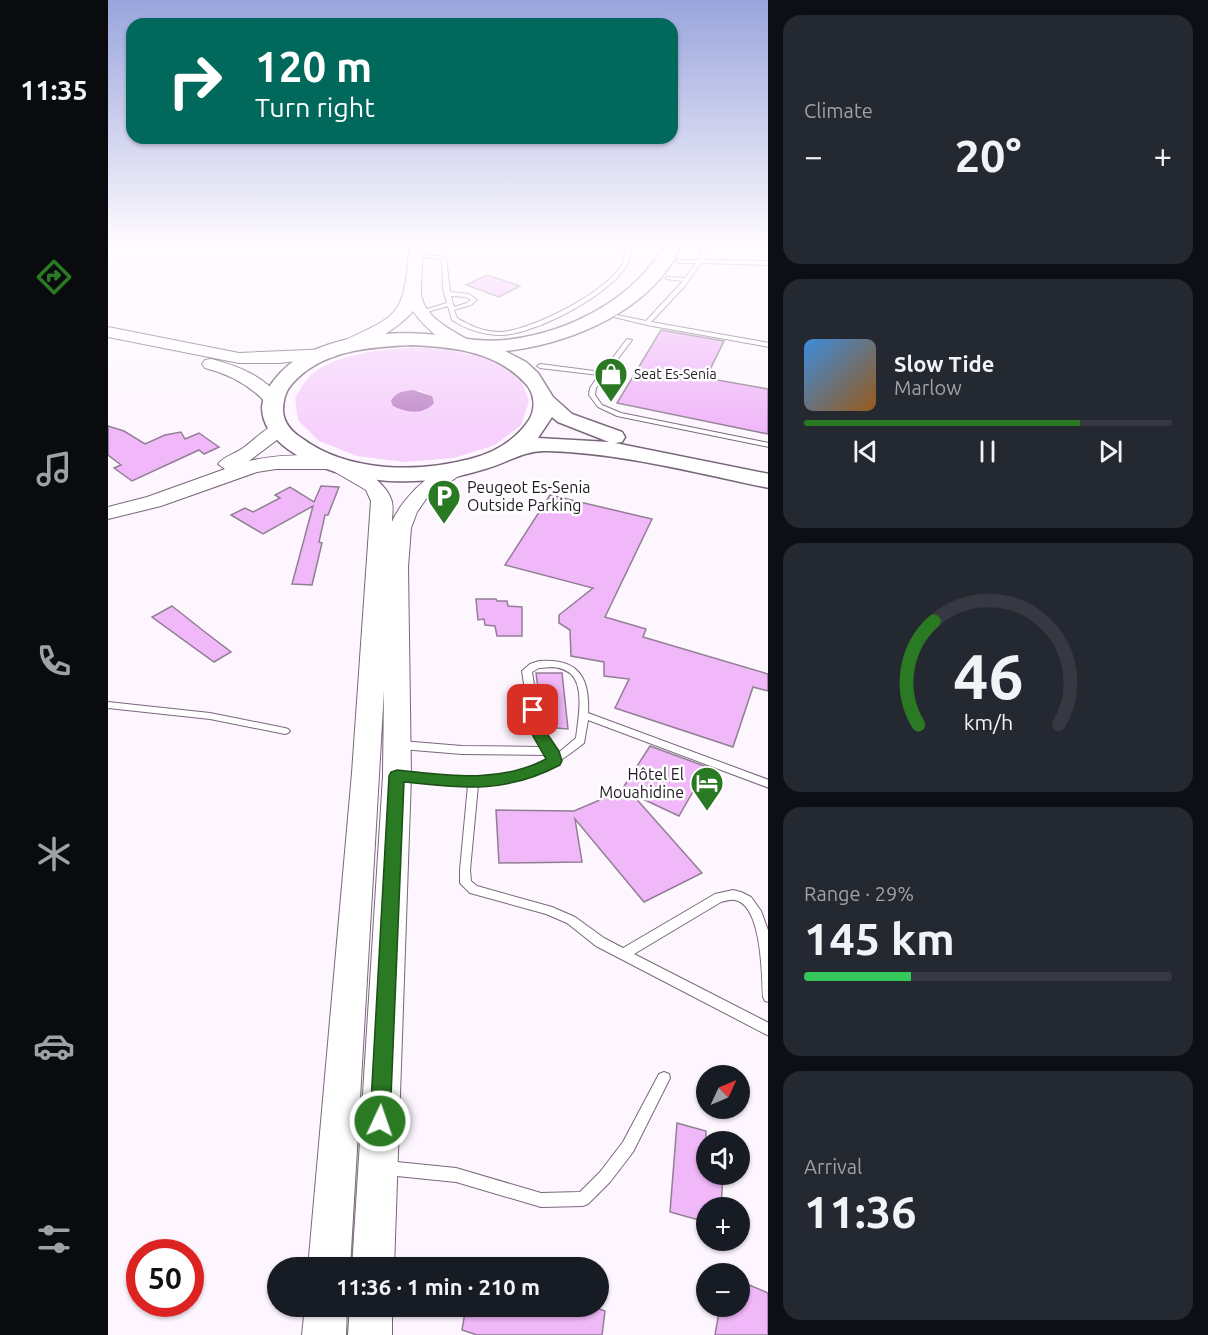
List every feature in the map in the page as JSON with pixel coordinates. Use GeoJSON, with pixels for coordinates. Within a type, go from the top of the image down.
{"type":"FeatureCollection","features":[{"type":"Feature","properties":{"kind":"main road"},"geometry":{"type":"LineString","coordinates":[[330,1257],[342,1166],[382,501],[374,486],[334,463],[300,448],[279,429],[274,419],[273,400],[282,382],[291,373],[399,318],[407,305]]}},
{"type":"Feature","properties":{"kind":"main road"},"geometry":{"type":"LineString","coordinates":[[417,305],[420,312],[436,328],[470,346],[506,359],[541,384],[565,417],[598,432],[768,471]]}},
{"type":"Feature","properties":{"kind":"main road"},"geometry":{"type":"LineString","coordinates":[[108,332],[239,358],[279,358],[334,351],[375,342],[403,340],[430,340],[470,346],[510,345],[535,341],[595,317],[615,305]]}},
{"type":"Feature","properties":{"kind":"main road"},"geometry":{"type":"LineString","coordinates":[[373,1257],[373,1167],[397,776],[397,567],[400,528],[407,511],[419,495],[450,473],[513,448],[528,437],[538,425],[544,412],[541,384],[550,352],[635,305]]}},
{"type":"Feature","properties":{"kind":"main road"},"geometry":{"type":"LineString","coordinates":[[108,341],[217,365],[250,379],[262,387],[273,400]]}},
{"type":"Feature","properties":{"kind":"main road"},"geometry":{"type":"LineString","coordinates":[[108,503],[149,494],[230,463],[249,453],[279,429]]}},
{"type":"Feature","properties":{"kind":"main road"},"geometry":{"type":"LineString","coordinates":[[513,448],[545,444],[611,449],[768,482]]}},
{"type":"Feature","properties":{"kind":"main road"},"geometry":{"type":"LineString","coordinates":[[108,513],[154,502],[253,466],[276,463],[334,463],[391,473],[420,473],[476,464]]}},
{"type":"Feature","properties":{"kind":"main road"},"geometry":{"type":"LineString","coordinates":[[366,772],[397,776]]}},
{"type":"Feature","properties":{"kind":"main road"},"geometry":{"type":"LineString","coordinates":[[324,1335],[325,1317]]}},
{"type":"Feature","properties":{"kind":"main road"},"geometry":{"type":"LineString","coordinates":[[370,1335],[371,1317]]}},
{"type":"Feature","properties":{"kind":"lane"},"geometry":{"type":"LineString","coordinates":[[420,312],[461,305]]}},
{"type":"Feature","properties":{"kind":"lane"},"geometry":{"type":"LineString","coordinates":[[451,307],[454,318],[459,323],[486,332],[508,333],[556,316],[575,305]]}},
{"type":"Feature","properties":{"kind":"lane"},"geometry":{"type":"LineString","coordinates":[[647,323],[659,305]]}},
{"type":"Feature","properties":{"kind":"lane"},"geometry":{"type":"LineString","coordinates":[[617,317],[768,345]]}},
{"type":"Feature","properties":{"kind":"lane"},"geometry":{"type":"LineString","coordinates":[[629,340],[593,388],[592,395],[600,406],[612,413],[768,445]]}},
{"type":"Feature","properties":{"kind":"lane"},"geometry":{"type":"LineString","coordinates":[[541,384],[603,374]]}},
{"type":"Feature","properties":{"kind":"lane"},"geometry":{"type":"LineString","coordinates":[[397,776],[473,783],[530,774],[553,756],[581,740],[584,715],[580,677],[566,664],[538,664],[527,671],[536,729],[553,756]]}},
{"type":"Feature","properties":{"kind":"lane"},"geometry":{"type":"LineString","coordinates":[[108,705],[210,716],[285,730]]}},
{"type":"Feature","properties":{"kind":"lane"},"geometry":{"type":"LineString","coordinates":[[584,715],[768,784]]}},
{"type":"Feature","properties":{"kind":"lane"},"geometry":{"type":"LineString","coordinates":[[397,745],[553,756]]}},
{"type":"Feature","properties":{"kind":"lane"},"geometry":{"type":"LineString","coordinates":[[473,783],[465,870],[466,883],[474,890],[548,910],[571,920],[600,942],[768,1030]]}},
{"type":"Feature","properties":{"kind":"lane"},"geometry":{"type":"LineString","coordinates":[[622,954],[719,897],[737,895],[753,905],[765,934],[768,997]]}},
{"type":"Feature","properties":{"kind":"lane"},"geometry":{"type":"LineString","coordinates":[[373,1167],[456,1175],[541,1200],[583,1199],[605,1178],[628,1147],[664,1078]]}},
{"type":"Feature","properties":{"kind":"shaded area"},"geometry":{"type":"Polygon","coordinates":[[[418,347],[472,355],[499,364],[511,371],[520,380],[529,402],[521,425],[495,445],[454,458],[404,462],[357,456],[319,441],[298,420],[295,398],[308,378],[318,370],[330,363],[360,354],[418,347]],[[405,391],[393,397],[409,411],[427,409],[434,403],[432,396],[421,391],[405,391]]]}},
{"type":"Feature","properties":{"kind":"shaded area"},"geometry":{"type":"Polygon","coordinates":[[[413,390],[432,396],[434,403],[425,410],[415,412],[393,406],[391,401],[397,394],[413,390]]]}},
{"type":"Feature","properties":{"kind":"building"},"geometry":{"type":"Polygon","coordinates":[[[661,330],[724,341],[706,378],[768,389],[768,434],[617,403],[661,330]]]}},
{"type":"Feature","properties":{"kind":"building"},"geometry":{"type":"Polygon","coordinates":[[[108,426],[124,431],[145,444],[165,435],[181,432],[185,439],[199,433],[219,447],[204,454],[199,450],[132,481],[114,468],[121,465],[108,455],[108,426]]]}},
{"type":"Feature","properties":{"kind":"building"},"geometry":{"type":"Polygon","coordinates":[[[321,486],[339,487],[328,515],[325,515],[319,542],[322,543],[312,585],[292,584],[313,506],[263,534],[231,515],[245,508],[253,512],[280,498],[275,495],[290,487],[314,502],[321,486]]]}},
{"type":"Feature","properties":{"kind":"building"},"geometry":{"type":"Polygon","coordinates":[[[550,495],[652,519],[605,617],[646,629],[643,637],[768,674],[768,691],[753,687],[733,747],[615,708],[629,679],[604,676],[604,662],[571,656],[570,630],[559,623],[559,615],[593,588],[505,565],[550,495]]]}},
{"type":"Feature","properties":{"kind":"building"},"geometry":{"type":"Polygon","coordinates":[[[476,599],[496,599],[507,601],[508,606],[522,607],[522,636],[497,636],[495,626],[485,625],[484,619],[478,620],[476,599]]]}},
{"type":"Feature","properties":{"kind":"building"},"geometry":{"type":"Polygon","coordinates":[[[172,606],[231,652],[214,662],[152,617],[172,606]]]}},
{"type":"Feature","properties":{"kind":"building"},"geometry":{"type":"Polygon","coordinates":[[[536,673],[562,673],[568,729],[543,727],[536,673]]]}},
{"type":"Feature","properties":{"kind":"building"},"geometry":{"type":"Polygon","coordinates":[[[650,746],[707,767],[679,816],[632,794],[702,873],[644,902],[575,819],[582,862],[499,863],[496,810],[574,811],[621,791],[650,746]]]}},
{"type":"Feature","properties":{"kind":"building"},"geometry":{"type":"Polygon","coordinates":[[[677,1123],[706,1131],[696,1131],[696,1185],[722,1185],[722,1197],[696,1197],[696,1219],[670,1212],[677,1123]]]}},
{"type":"Feature","properties":{"kind":"building"},"geometry":{"type":"Polygon","coordinates":[[[750,1285],[768,1293],[768,1335],[715,1335],[718,1317],[750,1317],[750,1285]]]}},
{"type":"Feature","properties":{"kind":"building"},"geometry":{"type":"Polygon","coordinates":[[[464,1317],[604,1317],[602,1335],[477,1335],[462,1330],[464,1317]]]}},
{"type":"Feature","properties":{"kind":"place","name":"Seat Es-Senia"},"geometry":{"type":"Point","coordinates":[611,403]}},
{"type":"Feature","properties":{"kind":"place","name":"Peugeot Es-Senia Outside Parking"},"geometry":{"type":"Point","coordinates":[444,525]}},
{"type":"Feature","properties":{"kind":"place","name":"Hôtel El Mouahidine"},"geometry":{"type":"Point","coordinates":[707,812]}},
{"type":"Feature","properties":{"kind":"route"},"geometry":{"type":"LineString","coordinates":[[380,1121],[397,776],[473,783],[530,774],[554,761],[551,751],[536,729],[533,710]]}}]}
